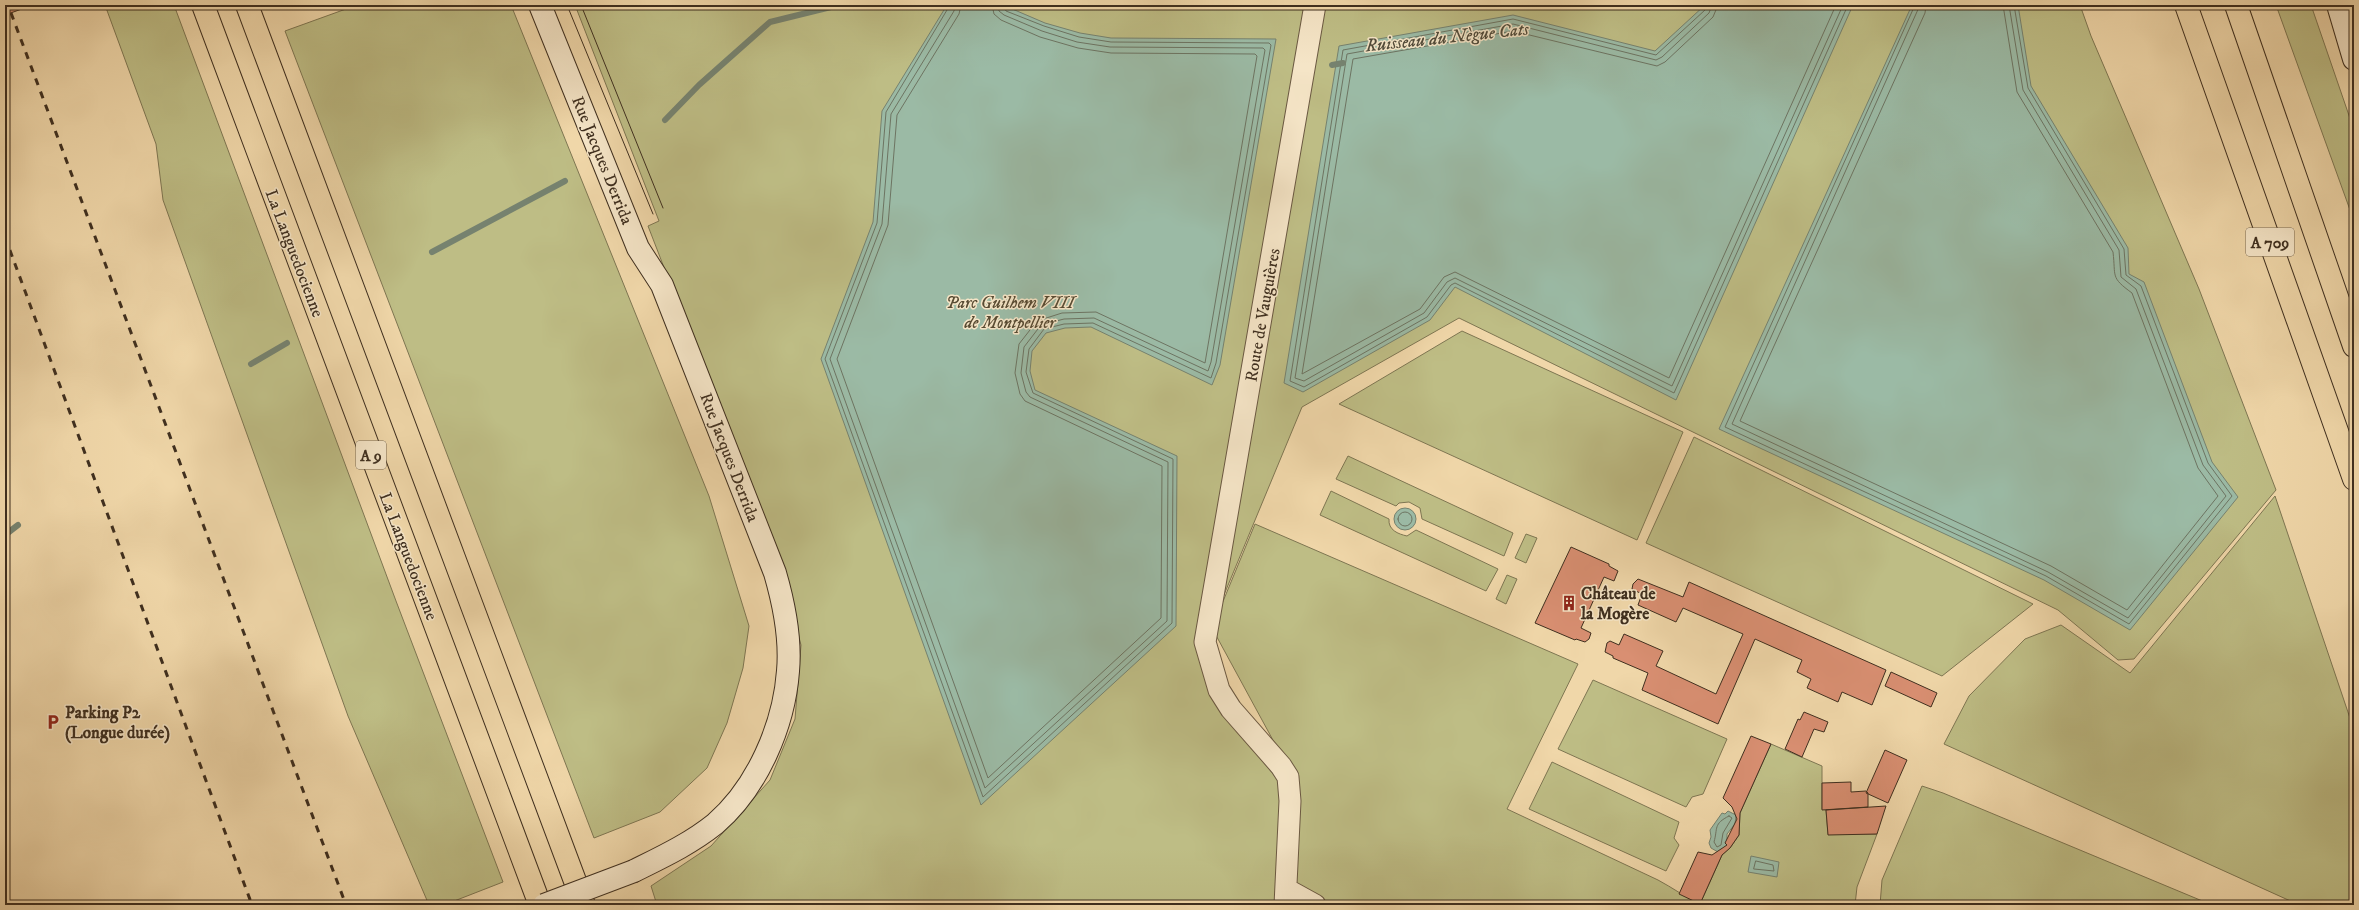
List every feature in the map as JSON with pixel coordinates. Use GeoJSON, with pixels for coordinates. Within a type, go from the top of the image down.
{"type":"FeatureCollection","features":[{"type":"Feature","properties":{"kind":"highway","name":"La Languedocienne"},"geometry":{"type":"LineString","coordinates":[[203,5],[540,905]]}},
{"type":"Feature","properties":{"kind":"highway","name":"A 9"},"geometry":{"type":"LineString","coordinates":[[248,5],[584,905]]}},
{"type":"Feature","properties":{"kind":"highway","name":"A 709"},"geometry":{"type":"LineString","coordinates":[[2186,5],[2354,479]]}},
{"type":"Feature","properties":{"kind":"highway","name":"A 709"},"geometry":{"type":"LineString","coordinates":[[2236,5],[2354,346]]}},
{"type":"Feature","properties":{"kind":"street","name":"Rue Jacques Derrida"},"geometry":{"type":"LineString","coordinates":[[540,5],[638,248],[662,285],[775,573],[784,604],[788,671],[781,712],[757,772],[740,796],[715,823],[683,846],[634,871],[544,905]]}},
{"type":"Feature","properties":{"kind":"street","name":"Route de Vauguières"},"geometry":{"type":"LineString","coordinates":[[1286,897],[1290,789],[1288,777],[1281,766],[1230,709],[1219,690],[1205,642],[1315,5]]}},
{"type":"Feature","properties":{"kind":"street"},"geometry":{"type":"LineString","coordinates":[[2338,5],[2354,58]]}},
{"type":"Feature","properties":{"kind":"street"},"geometry":{"type":"LineString","coordinates":[[1286,897],[1315,905]]}},
{"type":"Feature","properties":{"kind":"green space"},"geometry":{"type":"Polygon","coordinates":[[[105,5],[174,5],[396,601],[503,882],[444,905],[429,905],[348,716],[163,200],[156,144],[105,5]]]}},
{"type":"Feature","properties":{"kind":"green space"},"geometry":{"type":"Polygon","coordinates":[[[357,5],[511,5],[709,496],[749,626],[743,668],[727,723],[707,768],[660,812],[594,838],[285,31],[357,5]]]}},
{"type":"Feature","properties":{"kind":"green space","name":"Parc Guilhem VIII de Montpellier"},"geometry":{"type":"Polygon","coordinates":[[[575,5],[2080,5],[2091,36],[2199,289],[2276,490],[2134,659],[2118,660],[2058,610],[1459,318],[1302,407],[1209,631],[1226,681],[1263,761],[1283,787],[1278,905],[657,905],[651,886],[711,846],[770,780],[795,719],[801,645],[783,575],[648,226],[659,221],[575,5]]]}},
{"type":"Feature","properties":{"kind":"green space"},"geometry":{"type":"Polygon","coordinates":[[[2276,5],[2311,5],[2354,130],[2354,221],[2276,5]]]}},
{"type":"Feature","properties":{"kind":"green space"},"geometry":{"type":"Polygon","coordinates":[[[1462,331],[1683,432],[1637,540],[1339,404],[1462,331]]]}},
{"type":"Feature","properties":{"kind":"green space"},"geometry":{"type":"Polygon","coordinates":[[[1694,437],[2033,604],[1942,676],[1646,543],[1694,437]]]}},
{"type":"Feature","properties":{"kind":"green space"},"geometry":{"type":"Polygon","coordinates":[[[1348,456],[1513,533],[1504,556],[1422,519],[1420,508],[1409,502],[1399,503],[1396,506],[1336,479],[1348,456]]]}},
{"type":"Feature","properties":{"kind":"green space"},"geometry":{"type":"Polygon","coordinates":[[[1331,491],[1389,519],[1390,526],[1397,533],[1407,536],[1416,530],[1498,569],[1486,591],[1320,515],[1331,491]]]}},
{"type":"Feature","properties":{"kind":"green space"},"geometry":{"type":"Polygon","coordinates":[[[2275,496],[2354,730],[2354,905],[2297,904],[1944,744],[1969,696],[2025,639],[2061,625],[2130,673],[2275,496]]]}},
{"type":"Feature","properties":{"kind":"green space"},"geometry":{"type":"Polygon","coordinates":[[[1255,524],[1578,664],[1507,809],[1658,880],[1700,904],[1722,855],[1730,848],[1739,835],[1740,813],[1771,744],[1822,766],[1822,809],[1826,810],[1828,834],[1877,834],[1857,887],[1855,905],[1315,905],[1289,890],[1293,777],[1212,628],[1255,524]]]}},
{"type":"Feature","properties":{"kind":"green space"},"geometry":{"type":"Polygon","coordinates":[[[1526,534],[1537,538],[1526,563],[1515,558],[1526,534]]]}},
{"type":"Feature","properties":{"kind":"green space"},"geometry":{"type":"Polygon","coordinates":[[[1507,575],[1517,579],[1506,604],[1496,599],[1507,575]]]}},
{"type":"Feature","properties":{"kind":"green space"},"geometry":{"type":"Polygon","coordinates":[[[1593,680],[1727,739],[1703,794],[1692,797],[1686,807],[1558,749],[1593,680]]]}},
{"type":"Feature","properties":{"kind":"green space"},"geometry":{"type":"Polygon","coordinates":[[[1552,762],[1679,822],[1674,838],[1679,845],[1666,871],[1529,809],[1552,762]]]}},
{"type":"Feature","properties":{"kind":"green space"},"geometry":{"type":"Polygon","coordinates":[[[1922,786],[1943,793],[2212,905],[1880,905],[1882,880],[1922,786]]]}},
{"type":"Feature","properties":{"kind":"water"},"geometry":{"type":"Polygon","coordinates":[[[947,5],[1003,5],[1045,23],[1080,33],[1111,38],[1276,39],[1220,365],[1212,385],[1091,327],[1065,328],[1046,333],[1032,351],[1030,371],[1035,390],[1177,456],[1176,626],[981,805],[821,359],[873,222],[882,111],[947,5]]]}},
{"type":"Feature","properties":{"kind":"water"},"geometry":{"type":"Polygon","coordinates":[[[1705,5],[1853,5],[1676,400],[1455,287],[1430,320],[1303,392],[1284,383],[1339,46],[1513,15],[1655,51],[1705,5]]]}},
{"type":"Feature","properties":{"kind":"water"},"geometry":{"type":"Polygon","coordinates":[[[1912,5],[2018,5],[2031,86],[2128,248],[2129,274],[2144,282],[2212,462],[2238,497],[2130,630],[2044,580],[1719,429],[1912,5]]]}},
{"type":"Feature","properties":{"kind":"water"},"geometry":{"type":"Polygon","coordinates":[[[1405,508],[1413,511],[1416,519],[1413,527],[1405,530],[1397,527],[1394,519],[1397,511],[1405,508]]]}},
{"type":"Feature","properties":{"kind":"water"},"geometry":{"type":"Polygon","coordinates":[[[1728,811],[1736,815],[1735,824],[1727,834],[1727,845],[1718,852],[1711,848],[1709,843],[1711,837],[1710,830],[1722,813],[1725,814],[1728,811]]]}},
{"type":"Feature","properties":{"kind":"water"},"geometry":{"type":"Polygon","coordinates":[[[1751,856],[1779,862],[1777,877],[1748,872],[1751,856]]]}},
{"type":"Feature","properties":{"kind":"building"},"geometry":{"type":"Polygon","coordinates":[[[5,5],[33,5],[5,15],[5,5]]]}},
{"type":"Feature","properties":{"kind":"building","name":"Château de la Mogère"},"geometry":{"type":"Polygon","coordinates":[[[1571,547],[1609,564],[1609,566],[1618,571],[1614,581],[1604,577],[1581,628],[1591,633],[1589,639],[1585,642],[1575,640],[1535,623],[1571,547]]]}},
{"type":"Feature","properties":{"kind":"building"},"geometry":{"type":"Polygon","coordinates":[[[1638,579],[1683,597],[1689,582],[1886,670],[1872,705],[1842,692],[1838,702],[1807,688],[1811,679],[1797,672],[1802,660],[1755,639],[1718,724],[1642,690],[1648,673],[1613,658],[1613,656],[1605,652],[1607,643],[1610,641],[1619,645],[1624,634],[1663,651],[1656,666],[1716,694],[1743,634],[1683,608],[1676,622],[1638,605],[1642,594],[1632,589],[1633,584],[1638,579]]]}},
{"type":"Feature","properties":{"kind":"building"},"geometry":{"type":"Polygon","coordinates":[[[1891,672],[1937,693],[1931,707],[1885,686],[1891,672]]]}},
{"type":"Feature","properties":{"kind":"building"},"geometry":{"type":"Polygon","coordinates":[[[1804,712],[1828,722],[1824,732],[1814,729],[1802,757],[1785,749],[1798,719],[1800,720],[1804,712]]]}},
{"type":"Feature","properties":{"kind":"building"},"geometry":{"type":"Polygon","coordinates":[[[1751,736],[1771,744],[1740,813],[1739,835],[1730,848],[1722,855],[1700,904],[1679,894],[1698,852],[1712,855],[1727,845],[1725,843],[1737,819],[1732,807],[1723,798],[1751,736]]]}},
{"type":"Feature","properties":{"kind":"building"},"geometry":{"type":"Polygon","coordinates":[[[1885,750],[1907,760],[1888,803],[1866,793],[1885,750]]]}},
{"type":"Feature","properties":{"kind":"building"},"geometry":{"type":"Polygon","coordinates":[[[1851,782],[1851,792],[1866,791],[1868,793],[1868,807],[1822,810],[1822,783],[1851,782]]]}},
{"type":"Feature","properties":{"kind":"building"},"geometry":{"type":"Polygon","coordinates":[[[1886,806],[1877,834],[1828,835],[1826,810],[1886,806]]]}},
{"type":"Feature","properties":{"kind":"waterway","name":"Ruisseau du Nègue Cats"},"geometry":{"type":"LineString","coordinates":[[665,120],[699,85],[770,22],[839,5]]}},
{"type":"Feature","properties":{"kind":"waterway","name":"Ruisseau du Nègue Cats"},"geometry":{"type":"LineString","coordinates":[[1332,65],[1343,63]]}},
{"type":"Feature","properties":{"kind":"waterway","name":"Ruisseau du Nègue Cats"},"geometry":{"type":"LineString","coordinates":[[432,252],[565,181]]}},
{"type":"Feature","properties":{"kind":"waterway","name":"Ruisseau du Nègue Cats"},"geometry":{"type":"LineString","coordinates":[[251,364],[287,343]]}},
{"type":"Feature","properties":{"kind":"waterway","name":"Ruisseau du Nègue Cats"},"geometry":{"type":"LineString","coordinates":[[5,535],[18,525]]}},
{"type":"Feature","properties":{"kind":"tram line"},"geometry":{"type":"LineString","coordinates":[[567,5],[653,214]]}},
{"type":"Feature","properties":{"kind":"tram line"},"geometry":{"type":"LineString","coordinates":[[581,5],[663,208]]}},
{"type":"Feature","properties":{"kind":"railway"},"geometry":{"type":"LineString","coordinates":[[11,13],[346,905]]}},
{"type":"Feature","properties":{"kind":"railway"},"geometry":{"type":"LineString","coordinates":[[5,237],[252,905]]}},
{"type":"Feature","properties":{"kind":"place","name":"Château de la Mogère"},"geometry":{"type":"Point","coordinates":[1569,603]}},
{"type":"Feature","properties":{"kind":"place","name":"Parking P2 (Longue durée)"},"geometry":{"type":"Point","coordinates":[53,722]}}]}
